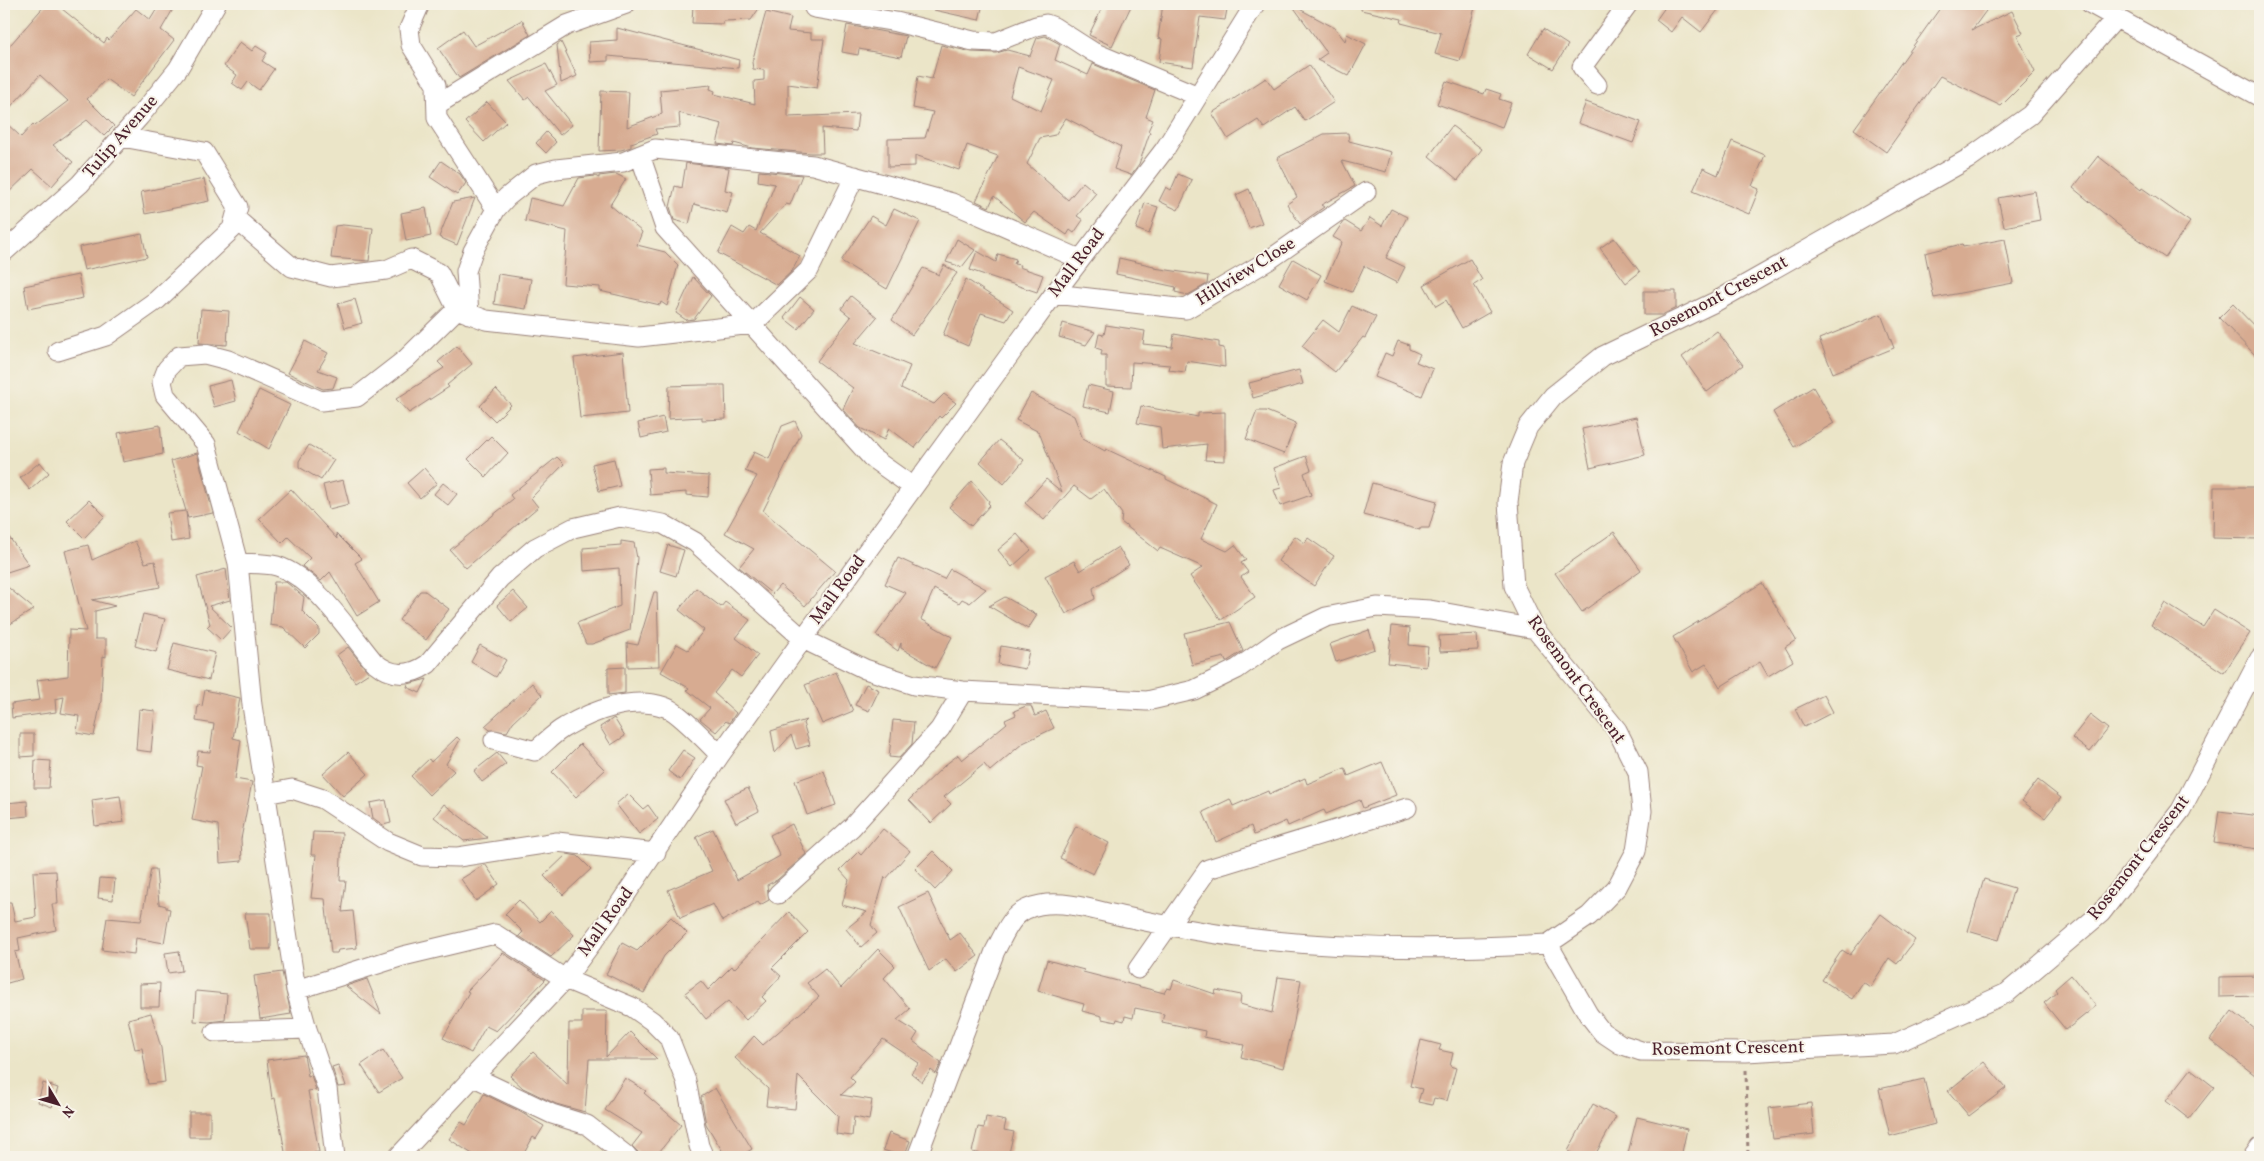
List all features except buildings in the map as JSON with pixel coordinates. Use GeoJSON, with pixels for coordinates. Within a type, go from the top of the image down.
{"type":"FeatureCollection","features":[{"type":"Feature","properties":{"kind":"street","name":"Tulip Avenue"},"geometry":{"type":"LineString","coordinates":[[4,252],[80,184],[122,137],[178,69],[216,4]]}},
{"type":"Feature","properties":{"kind":"street"},"geometry":{"type":"LineString","coordinates":[[420,4],[409,29],[411,45],[436,85],[437,118],[496,209]]}},
{"type":"Feature","properties":{"kind":"street"},"geometry":{"type":"LineString","coordinates":[[438,104],[567,26],[626,4]]}},
{"type":"Feature","properties":{"kind":"street","name":"Mall Road"},"geometry":{"type":"LineString","coordinates":[[398,1157],[564,979],[656,853],[720,755],[913,487],[1080,259],[1165,149],[1255,4]]}},
{"type":"Feature","properties":{"kind":"street"},"geometry":{"type":"LineString","coordinates":[[1597,85],[1582,67],[1628,4]]}},
{"type":"Feature","properties":{"kind":"street"},"geometry":{"type":"LineString","coordinates":[[2091,4],[2260,97]]}},
{"type":"Feature","properties":{"kind":"street"},"geometry":{"type":"LineString","coordinates":[[814,8],[859,15],[973,41],[996,42],[1036,26],[1046,24],[1054,27],[1093,52],[1198,96]]}},
{"type":"Feature","properties":{"kind":"street","name":"Rosemont Crescent"},"geometry":{"type":"LineString","coordinates":[[2116,18],[2030,114],[1968,159],[1715,302],[1603,356],[1553,396],[1528,427],[1513,463],[1508,502],[1514,586],[1535,629],[1617,730],[1638,772],[1642,811],[1636,851],[1617,887],[1589,916],[1548,944],[1588,1014],[1602,1032],[1620,1044],[1641,1051],[1746,1052],[1894,1044],[2007,993],[2101,913],[2181,810],[2260,658]]}},
{"type":"Feature","properties":{"kind":"street"},"geometry":{"type":"LineString","coordinates":[[58,350],[106,336],[157,300],[232,229],[238,207],[204,152],[122,137]]}},
{"type":"Feature","properties":{"kind":"street"},"geometry":{"type":"LineString","coordinates":[[335,1157],[327,1088],[296,990],[252,705],[238,563],[206,444],[166,395],[162,382],[167,369],[180,356],[205,354],[228,360],[321,402],[357,397],[463,312],[466,271],[473,251],[496,209],[507,196],[536,174],[556,169],[623,162],[655,149],[813,165],[952,202],[1080,259]]}},
{"type":"Feature","properties":{"kind":"street"},"geometry":{"type":"LineString","coordinates":[[640,154],[665,228],[872,458],[913,487]]}},
{"type":"Feature","properties":{"kind":"street"},"geometry":{"type":"LineString","coordinates":[[235,218],[292,268],[331,277],[386,270],[411,259],[439,273],[463,312],[486,320],[639,337],[753,324],[809,270],[854,176]]}},
{"type":"Feature","properties":{"kind":"street","name":"Hillview Close"},"geometry":{"type":"LineString","coordinates":[[1054,294],[1186,309],[1269,260],[1366,192]]}},
{"type":"Feature","properties":{"kind":"street"},"geometry":{"type":"LineString","coordinates":[[238,563],[275,566],[294,573],[310,585],[374,662],[389,672],[406,674],[418,671],[428,664],[500,578],[535,548],[573,528],[620,517],[663,524],[695,542],[803,639],[865,669],[914,685],[963,691],[1147,701],[1194,690],[1237,668],[1278,640],[1326,617],[1377,607],[1430,610],[1535,629]]}},
{"type":"Feature","properties":{"kind":"street"},"geometry":{"type":"LineString","coordinates":[[778,894],[852,828],[940,729],[963,691]]}},
{"type":"Feature","properties":{"kind":"street"},"geometry":{"type":"LineString","coordinates":[[494,740],[535,751],[564,727],[600,711],[632,702],[666,707],[698,733],[720,755]]}},
{"type":"Feature","properties":{"kind":"street"},"geometry":{"type":"LineString","coordinates":[[265,794],[292,789],[323,799],[388,842],[422,856],[458,857],[557,842],[656,853]]}},
{"type":"Feature","properties":{"kind":"street"},"geometry":{"type":"LineString","coordinates":[[1138,970],[1208,869],[1408,808]]}},
{"type":"Feature","properties":{"kind":"street"},"geometry":{"type":"LineString","coordinates":[[917,1157],[996,951],[1011,921],[1024,908],[1043,904],[1061,904],[1168,926],[1239,937],[1336,945],[1482,948],[1548,944]]}},
{"type":"Feature","properties":{"kind":"street"},"geometry":{"type":"LineString","coordinates":[[296,990],[403,956],[495,934],[564,979],[632,1007],[652,1021],[669,1038],[686,1081],[699,1146],[704,1157]]}},
{"type":"Feature","properties":{"kind":"street"},"geometry":{"type":"LineString","coordinates":[[215,1032],[307,1029]]}},
{"type":"Feature","properties":{"kind":"street"},"geometry":{"type":"LineString","coordinates":[[474,1077],[552,1114],[587,1125],[628,1157]]}},
{"type":"Feature","properties":{"kind":"street"},"geometry":{"type":"LineString","coordinates":[[2253,1157],[2260,1146]]}},
{"type":"Feature","properties":{"kind":"path"},"geometry":{"type":"LineString","coordinates":[[1746,1052],[1748,1157]]}}]}
